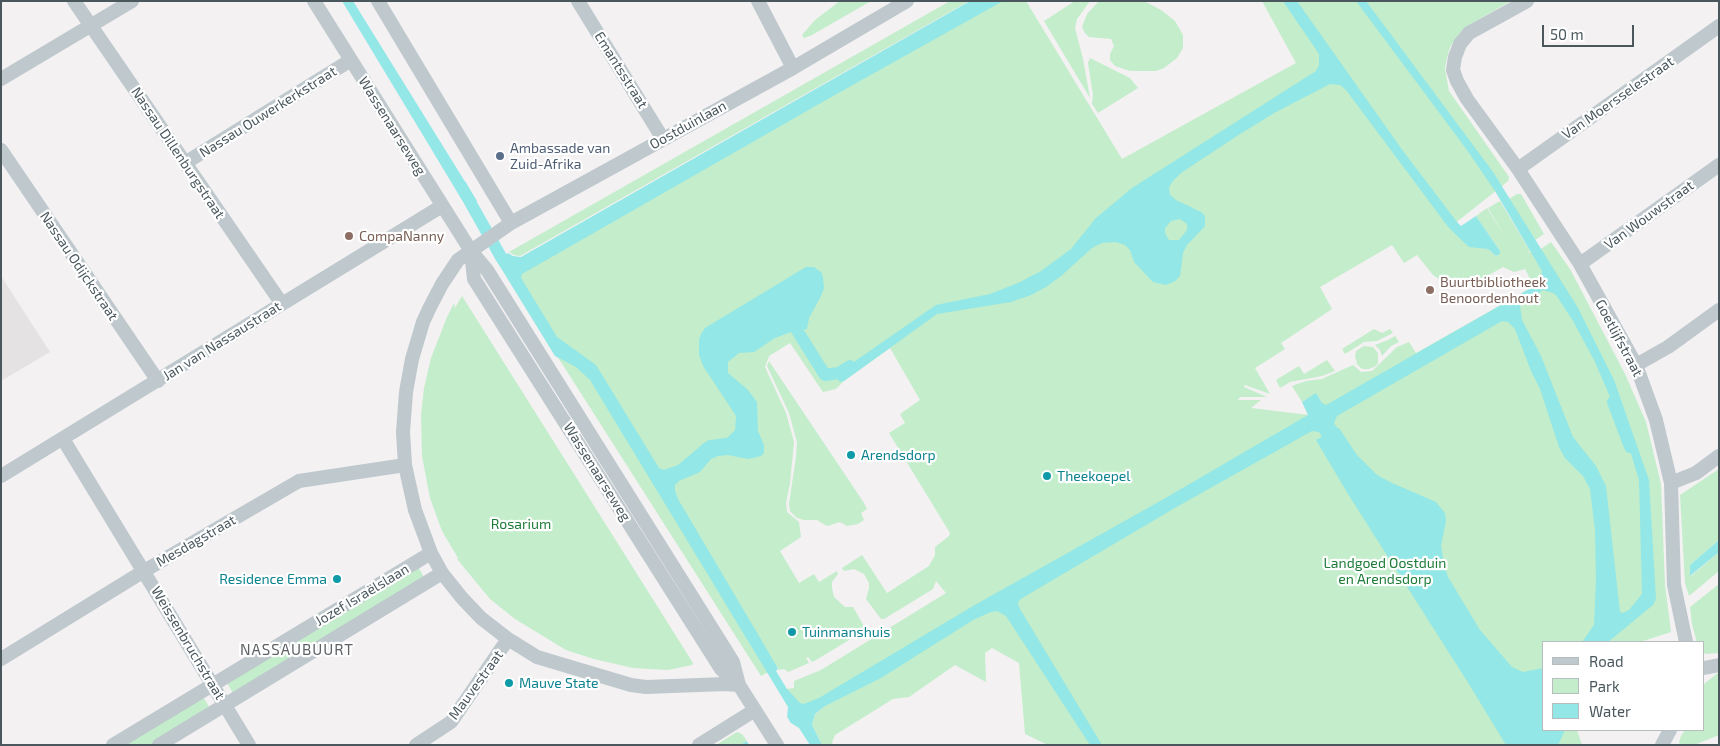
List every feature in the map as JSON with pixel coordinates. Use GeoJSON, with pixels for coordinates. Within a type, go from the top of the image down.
{"type":"FeatureCollection","features":[{"type":"Feature","properties":{"kind":"street","name":"Nassau Dillenburgstraat"},"geometry":{"type":"LineString","coordinates":[[74,1],[282,304]]}},
{"type":"Feature","properties":{"kind":"street"},"geometry":{"type":"LineString","coordinates":[[1,79],[132,1]]}},
{"type":"Feature","properties":{"kind":"street","name":"Wassenaarseweg"},"geometry":{"type":"LineString","coordinates":[[314,1],[471,252],[487,270],[733,662],[739,685],[776,743]]}},
{"type":"Feature","properties":{"kind":"street"},"geometry":{"type":"LineString","coordinates":[[378,1],[511,223]]}},
{"type":"Feature","properties":{"kind":"street","name":"Emantsstraat"},"geometry":{"type":"LineString","coordinates":[[578,1],[663,139]]}},
{"type":"Feature","properties":{"kind":"street"},"geometry":{"type":"LineString","coordinates":[[758,1],[793,68]]}},
{"type":"Feature","properties":{"kind":"street","name":"Oostduinlaan"},"geometry":{"type":"LineString","coordinates":[[739,685],[646,687],[631,685],[537,657],[508,639],[480,618],[442,573],[431,553],[415,510],[405,465],[403,432],[409,374],[417,340],[423,322],[442,284],[456,263],[511,223],[793,68],[907,1]]}},
{"type":"Feature","properties":{"kind":"street","name":"Goetlijfstraat"},"geometry":{"type":"LineString","coordinates":[[1527,1],[1469,33],[1460,44],[1454,57],[1453,70],[1467,99],[1518,169],[1580,264],[1636,365],[1656,420],[1672,483],[1674,585],[1686,641]]}},
{"type":"Feature","properties":{"kind":"street","name":"Van Moersselestraat"},"geometry":{"type":"LineString","coordinates":[[1518,169],[1719,26]]}},
{"type":"Feature","properties":{"kind":"street","name":"Nassau Ouwerkerkstraat"},"geometry":{"type":"LineString","coordinates":[[185,163],[351,60]]}},
{"type":"Feature","properties":{"kind":"street","name":"Nassau Odijckstraat"},"geometry":{"type":"LineString","coordinates":[[1,150],[158,381]]}},
{"type":"Feature","properties":{"kind":"street","name":"Van Wouwstraat"},"geometry":{"type":"LineString","coordinates":[[1580,264],[1719,165]]}},
{"type":"Feature","properties":{"kind":"street","name":"Jan van Nassaustraat"},"geometry":{"type":"LineString","coordinates":[[1,476],[442,206]]}},
{"type":"Feature","properties":{"kind":"street"},"geometry":{"type":"LineString","coordinates":[[1636,365],[1668,347],[1719,310]]}},
{"type":"Feature","properties":{"kind":"street","name":"Weissenbruchstraat"},"geometry":{"type":"LineString","coordinates":[[64,439],[249,745]]}},
{"type":"Feature","properties":{"kind":"street"},"geometry":{"type":"LineString","coordinates":[[1672,483],[1696,473],[1719,456]]}},
{"type":"Feature","properties":{"kind":"street","name":"Mesdagstraat"},"geometry":{"type":"LineString","coordinates":[[1,659],[144,571],[299,481],[405,465]]}},
{"type":"Feature","properties":{"kind":"street","name":"Jozef Israëlslaan"},"geometry":{"type":"LineString","coordinates":[[113,745],[431,553]]}},
{"type":"Feature","properties":{"kind":"street","name":"Jozef Israëlslaan"},"geometry":{"type":"LineString","coordinates":[[159,745],[442,573]]}},
{"type":"Feature","properties":{"kind":"street","name":"Mauvestraat"},"geometry":{"type":"LineString","coordinates":[[416,745],[451,722],[508,639]]}},
{"type":"Feature","properties":{"kind":"street"},"geometry":{"type":"LineString","coordinates":[[1705,668],[1719,665]]}},
{"type":"Feature","properties":{"kind":"street"},"geometry":{"type":"LineString","coordinates":[[699,745],[755,710]]}},
{"type":"Feature","properties":{"kind":"street"},"geometry":{"type":"LineString","coordinates":[[1662,745],[1669,731]]}},
{"type":"Feature","properties":{"kind":"shaded area"},"geometry":{"type":"Polygon","coordinates":[[[1,276],[50,352],[1,381],[1,276]]]}},
{"type":"Feature","properties":{"kind":"green space"},"geometry":{"type":"Polygon","coordinates":[[[840,1],[871,1],[804,38],[802,35],[815,20],[840,1]]]}},
{"type":"Feature","properties":{"kind":"green space"},"geometry":{"type":"Polygon","coordinates":[[[950,1],[969,1],[520,256],[509,252],[950,1]]]}},
{"type":"Feature","properties":{"kind":"green space","name":"Landgoed Oostduin en Arendsdorp"},"geometry":{"type":"Polygon","coordinates":[[[989,1],[1026,1],[1122,159],[1296,63],[1262,1],[1511,1],[1469,25],[1459,34],[1450,47],[1445,69],[1449,91],[1509,177],[1508,181],[1449,228],[1482,248],[1488,249],[1496,256],[1500,254],[1500,251],[1476,216],[1487,208],[1506,239],[1488,208],[1500,201],[1530,251],[1527,253],[1541,249],[1551,242],[1570,269],[1625,374],[1646,422],[1661,484],[1665,585],[1671,632],[1643,641],[1542,641],[1542,731],[1577,731],[1582,745],[1048,745],[1025,734],[1019,663],[992,648],[985,653],[986,682],[955,665],[909,697],[893,699],[835,735],[832,742],[833,745],[822,745],[812,725],[815,714],[824,707],[799,709],[787,689],[794,688],[794,681],[821,670],[946,593],[936,581],[933,589],[881,619],[866,599],[869,583],[864,574],[854,569],[844,571],[842,568],[862,555],[887,593],[929,566],[935,555],[935,547],[949,536],[950,533],[889,433],[905,423],[900,414],[920,400],[890,348],[844,381],[836,389],[823,392],[790,343],[769,356],[765,367],[786,413],[794,442],[786,503],[787,512],[799,522],[801,537],[780,551],[799,583],[814,574],[819,582],[837,571],[838,574],[832,582],[834,597],[845,607],[853,607],[865,628],[864,631],[812,662],[808,657],[806,658],[809,663],[788,672],[784,669],[779,670],[777,667],[761,676],[496,260],[506,254],[523,264],[989,1]],[[1392,245],[1320,287],[1332,309],[1281,343],[1285,349],[1255,368],[1270,394],[1245,385],[1244,387],[1267,397],[1240,397],[1238,400],[1261,400],[1251,408],[1309,415],[1322,403],[1316,394],[1302,402],[1292,386],[1306,381],[1322,379],[1353,365],[1361,372],[1372,371],[1397,347],[1409,342],[1416,353],[1529,289],[1535,288],[1525,269],[1514,272],[1503,267],[1475,283],[1454,289],[1433,275],[1417,255],[1404,263],[1392,245]]]}},
{"type":"Feature","properties":{"kind":"green space"},"geometry":{"type":"Polygon","coordinates":[[[1075,1],[1090,1],[1077,19],[1075,28],[1090,98],[1044,21],[1075,1]]]}},
{"type":"Feature","properties":{"kind":"green space"},"geometry":{"type":"Polygon","coordinates":[[[1099,1],[1144,1],[1161,10],[1175,21],[1183,35],[1183,48],[1177,58],[1164,68],[1156,71],[1130,71],[1115,66],[1110,60],[1110,54],[1114,46],[1111,39],[1089,37],[1082,27],[1087,14],[1099,1]]]}},
{"type":"Feature","properties":{"kind":"green space"},"geometry":{"type":"Polygon","coordinates":[[[1090,58],[1130,78],[1138,88],[1098,113],[1092,104],[1093,95],[1088,63],[1090,58]]]}},
{"type":"Feature","properties":{"kind":"green space"},"geometry":{"type":"Polygon","coordinates":[[[1517,194],[1521,194],[1544,234],[1535,240],[1509,199],[1517,194]]]}},
{"type":"Feature","properties":{"kind":"green space","name":"Rosarium"},"geometry":{"type":"Polygon","coordinates":[[[462,296],[693,663],[692,665],[668,670],[633,668],[566,650],[515,619],[490,599],[457,559],[442,531],[430,498],[422,456],[421,415],[424,388],[431,358],[454,303],[455,308],[462,296]]]}},
{"type":"Feature","properties":{"kind":"green space"},"geometry":{"type":"Polygon","coordinates":[[[1374,329],[1382,333],[1390,329],[1393,333],[1377,341],[1364,342],[1345,354],[1342,349],[1374,329]]]}},
{"type":"Feature","properties":{"kind":"green space"},"geometry":{"type":"Polygon","coordinates":[[[1395,336],[1399,342],[1391,346],[1382,356],[1380,350],[1375,345],[1395,336]]]}},
{"type":"Feature","properties":{"kind":"green space"},"geometry":{"type":"Polygon","coordinates":[[[1364,346],[1373,347],[1378,353],[1378,363],[1369,369],[1362,369],[1356,363],[1356,351],[1364,346]]]}},
{"type":"Feature","properties":{"kind":"green space"},"geometry":{"type":"Polygon","coordinates":[[[1327,360],[1335,371],[1322,376],[1290,382],[1280,388],[1276,380],[1299,366],[1304,374],[1327,360]]]}},
{"type":"Feature","properties":{"kind":"green space"},"geometry":{"type":"Polygon","coordinates":[[[769,361],[864,503],[867,509],[861,513],[864,520],[858,524],[847,526],[840,522],[827,526],[817,520],[797,518],[790,511],[789,504],[797,442],[789,413],[767,366],[769,361]]]}},
{"type":"Feature","properties":{"kind":"green space"},"geometry":{"type":"Polygon","coordinates":[[[1719,469],[1719,540],[1690,565],[1691,576],[1719,552],[1719,571],[1689,596],[1685,583],[1680,495],[1719,469]]]}},
{"type":"Feature","properties":{"kind":"green space"},"geometry":{"type":"Polygon","coordinates":[[[417,565],[425,579],[234,695],[226,681],[417,565]]]}},
{"type":"Feature","properties":{"kind":"green space"},"geometry":{"type":"Polygon","coordinates":[[[1719,584],[1719,653],[1705,654],[1705,641],[1697,641],[1690,607],[1719,584]]]}},
{"type":"Feature","properties":{"kind":"green space"},"geometry":{"type":"Polygon","coordinates":[[[1719,672],[1719,735],[1694,745],[1680,745],[1679,742],[1684,731],[1705,731],[1705,683],[1719,672]]]}},
{"type":"Feature","properties":{"kind":"green space"},"geometry":{"type":"Polygon","coordinates":[[[202,695],[211,710],[152,745],[120,745],[202,695]]]}},
{"type":"Feature","properties":{"kind":"green space"},"geometry":{"type":"Polygon","coordinates":[[[737,732],[742,734],[747,741],[740,745],[716,745],[737,732]]]}},
{"type":"Feature","properties":{"kind":"water"},"geometry":{"type":"Polygon","coordinates":[[[342,1],[353,1],[477,201],[462,200],[342,1]]]}},
{"type":"Feature","properties":{"kind":"water"},"geometry":{"type":"Polygon","coordinates":[[[970,1],[1003,1],[522,274],[521,278],[557,337],[596,365],[659,468],[664,470],[678,465],[709,440],[727,438],[735,430],[736,416],[703,366],[699,355],[699,340],[705,328],[806,267],[814,267],[821,272],[824,288],[809,318],[807,329],[775,338],[754,352],[739,353],[728,362],[728,373],[747,389],[757,402],[758,431],[764,445],[764,453],[761,456],[748,459],[728,455],[718,456],[711,459],[700,472],[679,481],[675,485],[678,499],[778,669],[776,671],[787,689],[800,703],[804,704],[819,698],[973,606],[1162,500],[1308,415],[1302,402],[1316,393],[1322,403],[1326,405],[1529,289],[1540,285],[1542,271],[1495,191],[1467,150],[1356,1],[1366,1],[1493,172],[1578,308],[1614,380],[1649,480],[1656,599],[1653,605],[1609,641],[1583,641],[1594,625],[1596,579],[1595,530],[1590,489],[1583,476],[1565,458],[1559,447],[1540,389],[1515,329],[1508,322],[1502,321],[1337,416],[1334,423],[1357,455],[1377,475],[1436,502],[1445,513],[1446,521],[1441,546],[1448,577],[1480,630],[1512,667],[1523,672],[1542,668],[1542,731],[1565,731],[1558,745],[1506,745],[1348,494],[1316,440],[1322,437],[1319,432],[1312,431],[1173,509],[1019,600],[1020,609],[1102,745],[1090,745],[1006,616],[997,611],[973,620],[881,678],[825,706],[815,714],[812,725],[822,745],[810,745],[799,728],[791,723],[755,745],[740,745],[787,718],[788,707],[590,380],[576,367],[555,356],[496,260],[508,253],[521,257],[970,1]],[[1543,290],[1520,306],[1522,320],[1541,356],[1573,437],[1596,466],[1606,486],[1620,612],[1623,613],[1629,610],[1642,594],[1639,480],[1622,424],[1594,360],[1573,321],[1556,295],[1543,290]]]}},
{"type":"Feature","properties":{"kind":"water"},"geometry":{"type":"Polygon","coordinates":[[[1283,1],[1297,1],[1403,151],[1457,222],[1461,226],[1476,216],[1500,251],[1500,254],[1496,256],[1488,249],[1469,247],[1449,228],[1346,90],[1340,85],[1330,84],[1276,112],[1240,134],[1181,173],[1172,182],[1169,188],[1170,195],[1205,216],[1205,226],[1187,245],[1183,253],[1180,276],[1175,281],[1166,285],[1153,282],[1134,262],[1130,250],[1125,245],[1116,242],[1102,243],[1092,248],[1046,287],[1031,295],[1011,302],[937,314],[844,381],[840,382],[835,375],[936,305],[990,294],[1041,271],[1071,249],[1096,218],[1132,188],[1316,71],[1319,65],[1319,54],[1283,1]],[[1180,219],[1171,221],[1165,228],[1165,233],[1169,240],[1179,240],[1187,230],[1187,224],[1180,219]]]}},
{"type":"Feature","properties":{"kind":"water"},"geometry":{"type":"Polygon","coordinates":[[[1719,540],[1719,552],[1690,576],[1690,565],[1719,540]]]}},
{"type":"Feature","properties":{"kind":"pier"},"geometry":{"type":"Polygon","coordinates":[[[785,713],[793,727],[791,726],[760,745],[749,745],[745,738],[749,739],[784,717],[785,713]]]}},
{"type":"Feature","properties":{"kind":"waterway"},"geometry":{"type":"LineString","coordinates":[[461,186],[501,257],[512,268]]}},
{"type":"Feature","properties":{"kind":"waterway"},"geometry":{"type":"LineString","coordinates":[[786,326],[793,324],[825,375],[839,373],[850,366]]}},
{"type":"Feature","properties":{"kind":"waterway"},"geometry":{"type":"LineString","coordinates":[[1613,402],[1630,447]]}},
{"type":"Feature","properties":{"kind":"place","name":"Ambassade van Zuid-Afrika"},"geometry":{"type":"Point","coordinates":[500,156]}},
{"type":"Feature","properties":{"kind":"place","name":"CompaNanny"},"geometry":{"type":"Point","coordinates":[349,236]}},
{"type":"Feature","properties":{"kind":"place","name":"Buurtbibliotheek Benoordenhout"},"geometry":{"type":"Point","coordinates":[1430,290]}},
{"type":"Feature","properties":{"kind":"place","name":"Arendsdorp"},"geometry":{"type":"Point","coordinates":[851,455]}},
{"type":"Feature","properties":{"kind":"place","name":"Theekoepel"},"geometry":{"type":"Point","coordinates":[1047,476]}},
{"type":"Feature","properties":{"kind":"place","name":"Residence Emma"},"geometry":{"type":"Point","coordinates":[337,579]}},
{"type":"Feature","properties":{"kind":"place","name":"Tuinmanshuis"},"geometry":{"type":"Point","coordinates":[792,632]}},
{"type":"Feature","properties":{"kind":"place","name":"Mauve State"},"geometry":{"type":"Point","coordinates":[509,683]}},
{"type":"Feature","properties":{"kind":"district","name":"NASSAUBUURT"},"geometry":{"type":"Point","coordinates":[297,650]}}]}
